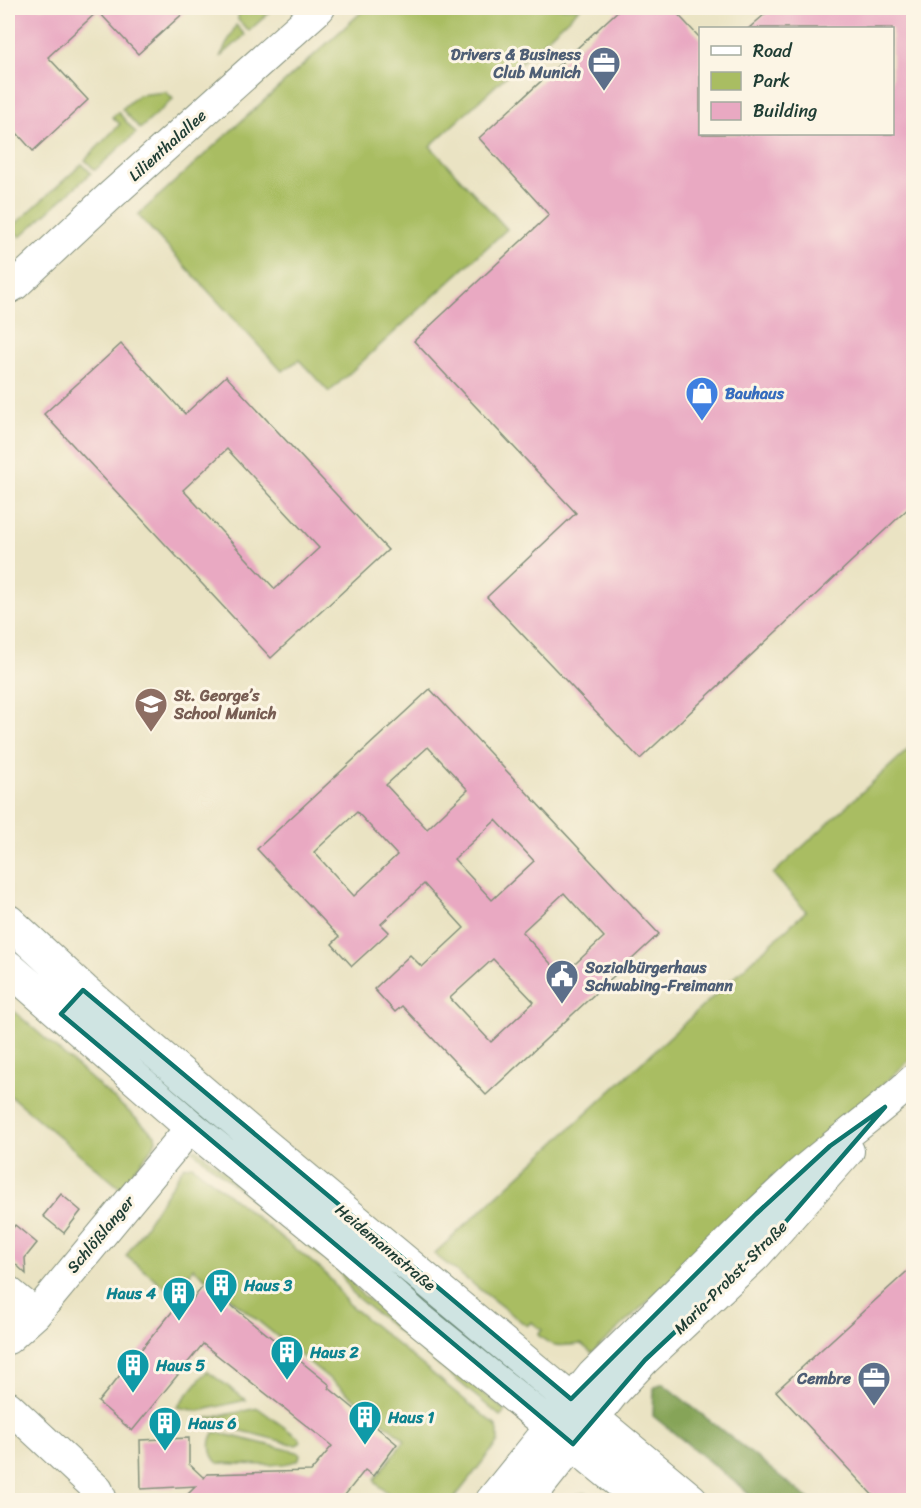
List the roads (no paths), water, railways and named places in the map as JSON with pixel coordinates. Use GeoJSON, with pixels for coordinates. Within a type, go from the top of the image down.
{"type":"FeatureCollection","features":[{"type":"Feature","properties":{"kind":"main road","name":"Heidemannstraße"},"geometry":{"type":"LineString","coordinates":[[8,921],[83,990],[382,1244],[691,1500]]}},
{"type":"Feature","properties":{"kind":"main road","name":"Heidemannstraße"},"geometry":{"type":"LineString","coordinates":[[8,967],[191,1127],[347,1254],[414,1315],[642,1500]]}},
{"type":"Feature","properties":{"kind":"main road"},"geometry":{"type":"LineString","coordinates":[[61,1014],[83,990]]}},
{"type":"Feature","properties":{"kind":"street","name":"Lilienthalallee"},"geometry":{"type":"LineString","coordinates":[[10,290],[320,8]]}},
{"type":"Feature","properties":{"kind":"street","name":"Maria-Probst-Straße"},"geometry":{"type":"LineString","coordinates":[[561,1435],[582,1408],[645,1360],[756,1256],[862,1138],[885,1107],[914,1079]]}},
{"type":"Feature","properties":{"kind":"street","name":"Schlößlanger"},"geometry":{"type":"LineString","coordinates":[[8,1339],[36,1314],[191,1127]]}},
{"type":"Feature","properties":{"kind":"street"},"geometry":{"type":"LineString","coordinates":[[8,1291],[36,1314]]}},
{"type":"Feature","properties":{"kind":"street"},"geometry":{"type":"LineString","coordinates":[[8,1406],[83,1475],[98,1490],[102,1500]]}},
{"type":"Feature","properties":{"kind":"street"},"geometry":{"type":"LineString","coordinates":[[491,1500],[561,1435]]}},
{"type":"Feature","properties":{"kind":"street"},"geometry":{"type":"LineString","coordinates":[[529,1500],[553,1473],[561,1435]]}},
{"type":"Feature","properties":{"kind":"place","name":"Drivers & Business Club Munich"},"geometry":{"type":"Point","coordinates":[604,92]}},
{"type":"Feature","properties":{"kind":"place","name":"Bauhaus"},"geometry":{"type":"Point","coordinates":[702,422]}},
{"type":"Feature","properties":{"kind":"place","name":"St. George’s School Munich"},"geometry":{"type":"Point","coordinates":[151,733]}},
{"type":"Feature","properties":{"kind":"place","name":"Sozialbürgerhaus Schwabing-Freimann"},"geometry":{"type":"Point","coordinates":[562,1005]}},
{"type":"Feature","properties":{"kind":"place","name":"Haus 3"},"geometry":{"type":"Point","coordinates":[221,1314]}},
{"type":"Feature","properties":{"kind":"place","name":"Haus 4"},"geometry":{"type":"Point","coordinates":[179,1322]}},
{"type":"Feature","properties":{"kind":"place","name":"Haus 2"},"geometry":{"type":"Point","coordinates":[287,1381]}},
{"type":"Feature","properties":{"kind":"place","name":"Haus 5"},"geometry":{"type":"Point","coordinates":[133,1394]}},
{"type":"Feature","properties":{"kind":"place","name":"Cembre"},"geometry":{"type":"Point","coordinates":[874,1407]}},
{"type":"Feature","properties":{"kind":"place","name":"Haus 1"},"geometry":{"type":"Point","coordinates":[365,1446]}},
{"type":"Feature","properties":{"kind":"place","name":"Haus 6"},"geometry":{"type":"Point","coordinates":[165,1452]}}]}
